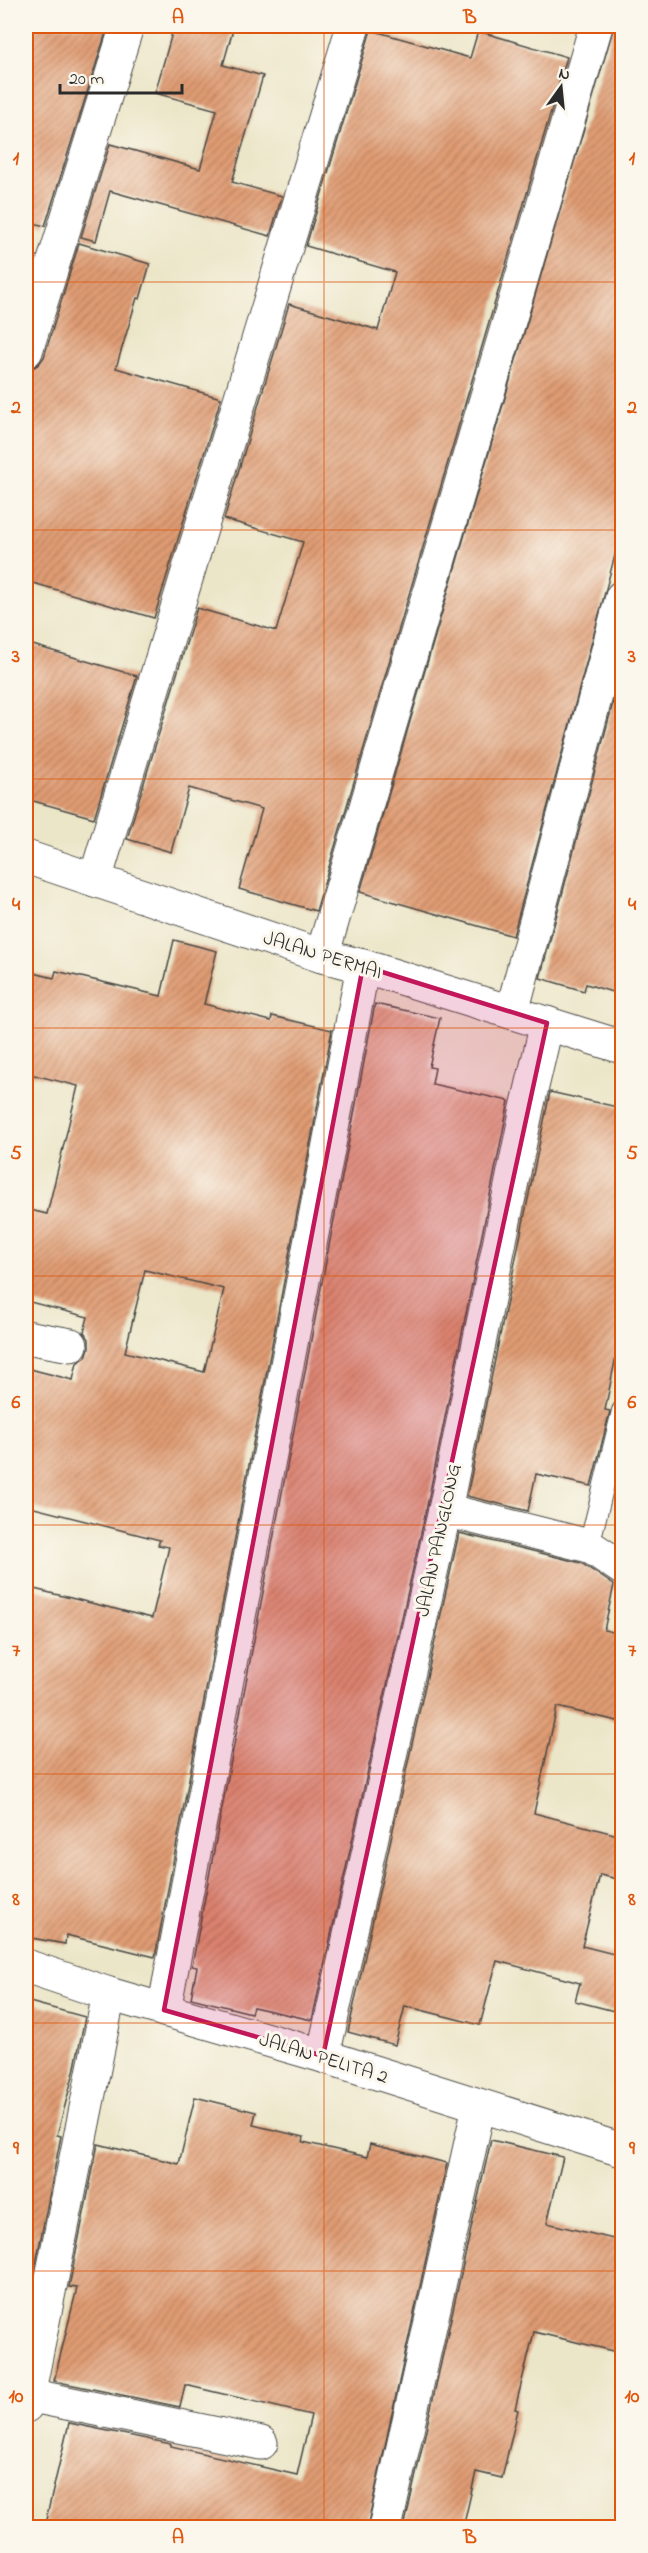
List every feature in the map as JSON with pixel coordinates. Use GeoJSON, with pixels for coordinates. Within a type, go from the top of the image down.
{"type":"FeatureCollection","features":[{"type":"Feature","properties":{"kind":"street"},"geometry":{"type":"LineString","coordinates":[[26,351],[127,26]]}},
{"type":"Feature","properties":{"kind":"street"},"geometry":{"type":"LineString","coordinates":[[95,880],[353,26]]}},
{"type":"Feature","properties":{"kind":"street"},"geometry":{"type":"LineString","coordinates":[[322,956],[596,26]]}},
{"type":"Feature","properties":{"kind":"street"},"geometry":{"type":"LineString","coordinates":[[512,1012],[622,597]]}},
{"type":"Feature","properties":{"kind":"street","name":"JALAN PERMAI"},"geometry":{"type":"LineString","coordinates":[[26,857],[322,956],[363,966],[622,1047]]}},
{"type":"Feature","properties":{"kind":"street"},"geometry":{"type":"LineString","coordinates":[[164,2010],[363,966]]}},
{"type":"Feature","properties":{"kind":"street","name":"JALAN PANGLONG"},"geometry":{"type":"LineString","coordinates":[[323,2056],[444,1510],[527,1108],[547,1023]]}},
{"type":"Feature","properties":{"kind":"street"},"geometry":{"type":"LineString","coordinates":[[26,1337],[71,1345]]}},
{"type":"Feature","properties":{"kind":"street"},"geometry":{"type":"LineString","coordinates":[[444,1510],[589,1546],[622,1568]]}},
{"type":"Feature","properties":{"kind":"street","name":"JALAN PELITA 2"},"geometry":{"type":"LineString","coordinates":[[26,1966],[109,1994],[323,2056],[479,2106],[621,2141]]}},
{"type":"Feature","properties":{"kind":"street"},"geometry":{"type":"LineString","coordinates":[[109,1994],[27,2401],[261,2443]]}},
{"type":"Feature","properties":{"kind":"street"},"geometry":{"type":"LineString","coordinates":[[385,2528],[479,2106]]}},
{"type":"Feature","properties":{"kind":"lane"},"geometry":{"type":"LineString","coordinates":[[589,1546],[622,1411]]}},
{"type":"Feature","properties":{"kind":"highlighted area"},"geometry":{"type":"Polygon","coordinates":[[[363,966],[547,1023],[323,2056],[164,2010],[363,966]]]}},
{"type":"Feature","properties":{"kind":"building"},"geometry":{"type":"Polygon","coordinates":[[[33,26],[108,26],[45,226],[26,221],[26,53],[33,26]]]}},
{"type":"Feature","properties":{"kind":"building"},"geometry":{"type":"Polygon","coordinates":[[[174,26],[234,26],[223,65],[263,76],[232,182],[282,196],[270,236],[110,191],[96,241],[81,237],[110,144],[200,169],[217,110],[155,93],[174,26]]]}},
{"type":"Feature","properties":{"kind":"building"},"geometry":{"type":"Polygon","coordinates":[[[614,26],[622,26],[622,529],[513,936],[360,892],[614,26]]]}},
{"type":"Feature","properties":{"kind":"building"},"geometry":{"type":"Polygon","coordinates":[[[371,30],[470,58],[478,31],[567,57],[316,911],[239,889],[262,809],[189,788],[171,852],[127,839],[197,608],[276,631],[303,542],[224,519],[289,304],[378,330],[395,272],[306,246],[371,30]]]}},
{"type":"Feature","properties":{"kind":"building"},"geometry":{"type":"Polygon","coordinates":[[[79,243],[150,264],[116,368],[221,398],[154,618],[26,581],[26,387],[31,369],[44,357],[79,243]]]}},
{"type":"Feature","properties":{"kind":"building"},"geometry":{"type":"Polygon","coordinates":[[[26,643],[137,676],[94,818],[26,799],[26,643]]]}},
{"type":"Feature","properties":{"kind":"building"},"geometry":{"type":"Polygon","coordinates":[[[619,680],[622,681],[622,995],[586,984],[584,991],[540,978],[619,680]]]}},
{"type":"Feature","properties":{"kind":"building"},"geometry":{"type":"Polygon","coordinates":[[[174,940],[217,951],[204,1004],[271,1021],[272,1016],[332,1030],[155,1957],[66,1935],[65,1944],[26,1937],[26,1587],[152,1618],[169,1547],[158,1545],[160,1540],[26,1506],[26,1368],[73,1380],[77,1363],[86,1357],[89,1339],[84,1332],[88,1317],[26,1301],[26,1209],[47,1214],[78,1086],[26,1073],[26,971],[54,978],[56,971],[161,996],[174,940]],[[145,1270],[125,1352],[204,1372],[224,1289],[145,1270]]]}},
{"type":"Feature","properties":{"kind":"building"},"geometry":{"type":"Polygon","coordinates":[[[375,1004],[440,1018],[429,1067],[435,1068],[432,1084],[509,1101],[427,1506],[312,2020],[253,2007],[251,2013],[191,1998],[197,1967],[192,1966],[375,1004]]]}},
{"type":"Feature","properties":{"kind":"building"},"geometry":{"type":"Polygon","coordinates":[[[550,1092],[622,1108],[622,1327],[605,1410],[610,1411],[591,1486],[536,1474],[528,1511],[467,1496],[550,1092]]]}},
{"type":"Feature","properties":{"kind":"building"},"geometry":{"type":"Polygon","coordinates":[[[459,1533],[581,1563],[614,1585],[604,1630],[622,1634],[622,1722],[557,1707],[534,1813],[622,1836],[622,1880],[600,1875],[582,1946],[622,1956],[622,2013],[575,2001],[580,1983],[497,1961],[480,2025],[405,2006],[395,2045],[348,2032],[459,1533]]]}},
{"type":"Feature","properties":{"kind":"building"},"geometry":{"type":"Polygon","coordinates":[[[26,2001],[85,2017],[74,2072],[57,2135],[61,2136],[33,2278],[26,2276],[26,2001]]]}},
{"type":"Feature","properties":{"kind":"building"},"geometry":{"type":"Polygon","coordinates":[[[195,2097],[256,2112],[253,2125],[304,2137],[303,2142],[367,2157],[370,2144],[447,2163],[367,2528],[44,2528],[69,2423],[171,2444],[171,2446],[297,2475],[311,2415],[185,2385],[180,2407],[54,2381],[77,2288],[69,2287],[98,2144],[179,2164],[195,2097]]]}},
{"type":"Feature","properties":{"kind":"building"},"geometry":{"type":"Polygon","coordinates":[[[491,2140],[563,2157],[547,2223],[622,2241],[622,2353],[534,2332],[515,2409],[518,2410],[502,2478],[476,2472],[463,2528],[404,2528],[491,2140]]]}}]}
